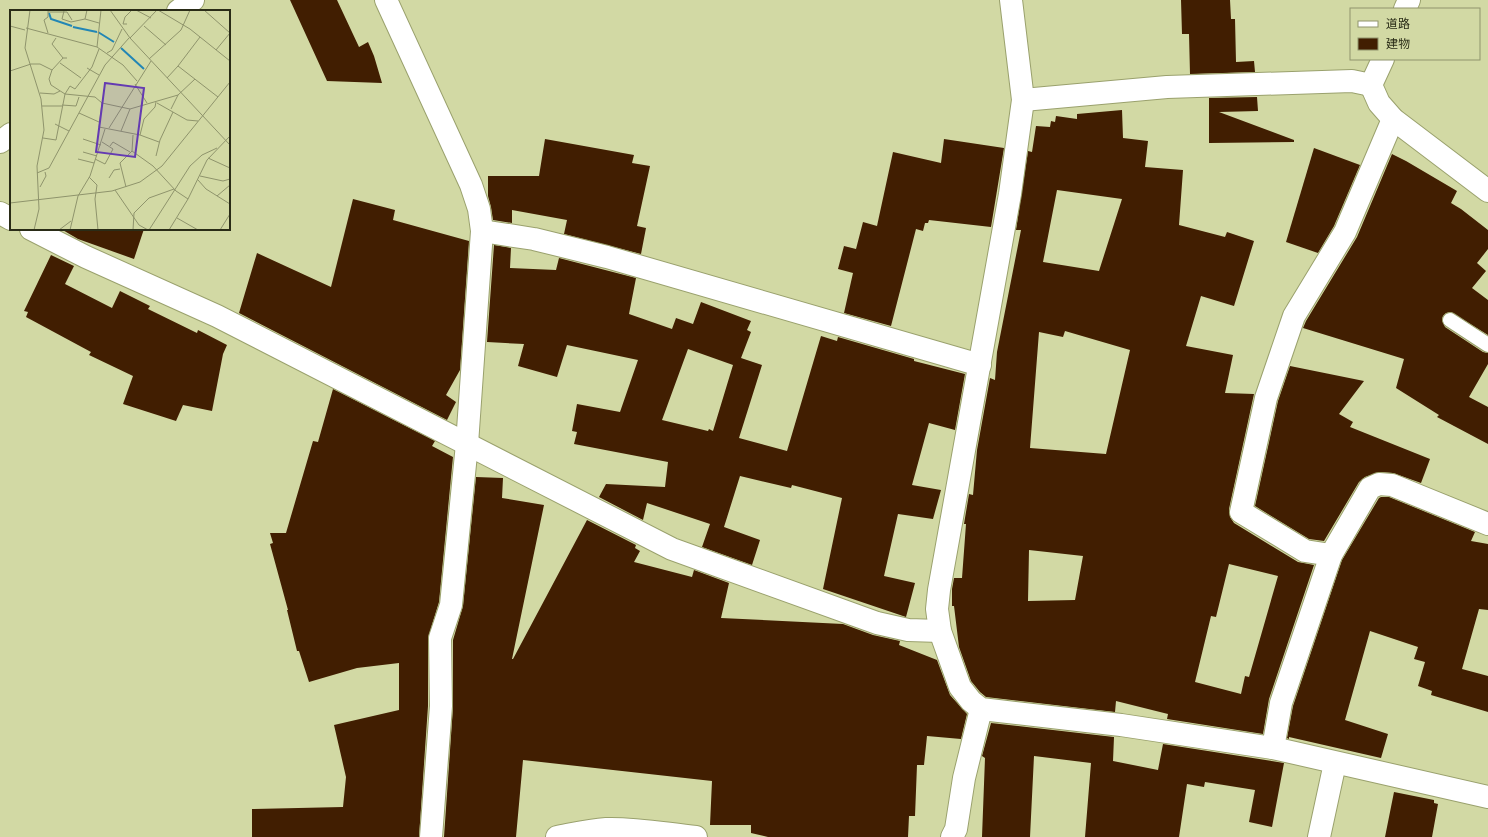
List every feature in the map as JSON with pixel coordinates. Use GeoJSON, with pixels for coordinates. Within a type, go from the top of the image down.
{"type":"FeatureCollection","features":[{"type":"Feature","properties":{"kind":"street"},"geometry":{"type":"LineString","coordinates":[[179,10],[194,0]]}},
{"type":"Feature","properties":{"kind":"street"},"geometry":{"type":"LineString","coordinates":[[386,0],[471,185],[479,209],[482,231],[467,444],[451,605],[440,638],[441,706],[430,837]]}},
{"type":"Feature","properties":{"kind":"street"},"geometry":{"type":"LineString","coordinates":[[1011,0],[1023,100],[1010,194],[939,590],[937,610],[940,631],[960,688],[971,701],[981,709],[1121,725],[1273,748],[1488,797]]}},
{"type":"Feature","properties":{"kind":"street"},"geometry":{"type":"LineString","coordinates":[[1383,60],[1371,85],[1379,103],[1393,119],[1488,191]]}},
{"type":"Feature","properties":{"kind":"street"},"geometry":{"type":"LineString","coordinates":[[1023,100],[1167,87],[1352,81],[1371,85]]}},
{"type":"Feature","properties":{"kind":"street"},"geometry":{"type":"LineString","coordinates":[[1331,555],[1305,551],[1240,512],[1266,398],[1294,316],[1345,232],[1393,119]]}},
{"type":"Feature","properties":{"kind":"street"},"geometry":{"type":"LineString","coordinates":[[0,142],[10,135]]}},
{"type":"Feature","properties":{"kind":"street"},"geometry":{"type":"LineString","coordinates":[[0,213],[10,218]]}},
{"type":"Feature","properties":{"kind":"street"},"geometry":{"type":"LineString","coordinates":[[33,230],[86,257],[217,316],[672,550],[877,623],[908,630],[940,631]]}},
{"type":"Feature","properties":{"kind":"street"},"geometry":{"type":"LineString","coordinates":[[482,231],[534,240],[607,257],[980,365]]}},
{"type":"Feature","properties":{"kind":"street"},"geometry":{"type":"LineString","coordinates":[[1273,748],[1281,703],[1331,555],[1370,488],[1379,484],[1392,485],[1488,524]]}},
{"type":"Feature","properties":{"kind":"street"},"geometry":{"type":"LineString","coordinates":[[952,837],[956,828],[964,778],[981,709]]}},
{"type":"Feature","properties":{"kind":"street"},"geometry":{"type":"LineString","coordinates":[[1319,837],[1335,763]]}},
{"type":"Feature","properties":{"kind":"street"},"geometry":{"type":"LineString","coordinates":[[557,837],[605,829],[626,829],[696,837]]}},
{"type":"Feature","properties":{"kind":"lane"},"geometry":{"type":"LineString","coordinates":[[1450,320],[1488,345]]}},
{"type":"Feature","properties":{"kind":"building"},"geometry":{"type":"Polygon","coordinates":[[[290,0],[337,0],[359,47],[368,42],[382,83],[327,81],[290,0]]]}},
{"type":"Feature","properties":{"kind":"building"},"geometry":{"type":"Polygon","coordinates":[[[1181,0],[1230,0],[1231,19],[1235,19],[1236,62],[1254,61],[1255,72],[1190,74],[1189,34],[1182,34],[1181,0]]]}},
{"type":"Feature","properties":{"kind":"building"},"geometry":{"type":"Polygon","coordinates":[[[1257,97],[1258,111],[1219,112],[1294,140],[1294,142],[1209,143],[1209,98],[1257,97]]]}},
{"type":"Feature","properties":{"kind":"building"},"geometry":{"type":"Polygon","coordinates":[[[1122,110],[1123,138],[1148,141],[1145,167],[1183,170],[1179,225],[1225,237],[1227,232],[1254,241],[1234,306],[1201,296],[1186,346],[1233,355],[1225,393],[1254,394],[1229,509],[1230,517],[1234,523],[1298,562],[1314,565],[1269,699],[1263,734],[1167,719],[1168,714],[1116,701],[1115,712],[986,697],[971,681],[959,647],[954,606],[952,606],[952,589],[954,578],[962,578],[966,524],[964,524],[969,494],[973,495],[977,450],[990,378],[995,380],[997,352],[1021,230],[1016,230],[1028,151],[1032,152],[1036,126],[1050,127],[1051,121],[1055,122],[1056,116],[1077,119],[1077,114],[1122,110]],[[1057,190],[1043,262],[1099,271],[1122,199],[1057,190]],[[1065,331],[1063,337],[1039,332],[1030,448],[1106,454],[1130,350],[1065,331]],[[1029,550],[1028,601],[1075,600],[1083,556],[1029,550]],[[1229,564],[1216,617],[1211,616],[1195,682],[1241,694],[1245,676],[1249,677],[1278,576],[1229,564]]]}},
{"type":"Feature","properties":{"kind":"building"},"geometry":{"type":"Polygon","coordinates":[[[545,139],[634,155],[632,163],[650,166],[637,226],[646,228],[641,254],[564,234],[567,220],[512,210],[512,223],[493,220],[488,196],[488,176],[539,176],[545,139]]]}},
{"type":"Feature","properties":{"kind":"building"},"geometry":{"type":"Polygon","coordinates":[[[944,139],[1004,148],[991,227],[929,220],[928,223],[925,223],[923,231],[916,229],[891,326],[844,313],[853,273],[838,269],[844,246],[856,249],[863,222],[877,226],[893,152],[941,163],[944,139]]]}},
{"type":"Feature","properties":{"kind":"building"},"geometry":{"type":"Polygon","coordinates":[[[1314,148],[1360,165],[1334,226],[1318,253],[1286,242],[1314,148]]]}},
{"type":"Feature","properties":{"kind":"building"},"geometry":{"type":"Polygon","coordinates":[[[1392,154],[1457,191],[1451,203],[1488,230],[1488,249],[1477,263],[1486,271],[1472,288],[1488,300],[1488,335],[1451,312],[1446,313],[1442,320],[1445,327],[1483,352],[1488,353],[1488,364],[1469,397],[1488,407],[1488,444],[1437,417],[1439,415],[1396,388],[1404,359],[1303,328],[1357,237],[1392,154]]]}},
{"type":"Feature","properties":{"kind":"building"},"geometry":{"type":"Polygon","coordinates":[[[353,199],[395,210],[393,220],[469,241],[460,370],[446,395],[456,402],[447,420],[239,313],[257,253],[331,287],[353,199]]]}},
{"type":"Feature","properties":{"kind":"building"},"geometry":{"type":"Polygon","coordinates":[[[63,230],[144,230],[134,259],[78,239],[63,230]]]}},
{"type":"Feature","properties":{"kind":"building"},"geometry":{"type":"Polygon","coordinates":[[[494,245],[511,248],[510,268],[556,270],[559,258],[636,278],[629,314],[672,329],[676,318],[693,324],[701,302],[751,321],[747,330],[751,332],[741,358],[762,365],[739,438],[787,451],[821,336],[837,341],[838,337],[914,359],[914,361],[965,374],[955,430],[929,423],[912,485],[941,490],[933,519],[898,514],[884,576],[915,583],[906,617],[823,589],[842,498],[792,485],[791,488],[740,476],[724,527],[760,540],[752,565],[702,547],[710,524],[647,503],[643,520],[599,497],[606,484],[665,487],[668,462],[574,444],[577,432],[572,431],[577,404],[620,412],[638,360],[567,345],[557,377],[518,366],[524,344],[487,342],[494,245]],[[688,349],[662,420],[713,431],[733,365],[688,349]]]}},
{"type":"Feature","properties":{"kind":"building"},"geometry":{"type":"Polygon","coordinates":[[[51,255],[74,266],[65,284],[112,308],[120,291],[150,306],[148,309],[197,333],[198,330],[227,345],[223,354],[212,411],[183,405],[176,421],[123,404],[133,376],[89,355],[91,352],[26,317],[28,312],[24,311],[51,255]]]}},
{"type":"Feature","properties":{"kind":"building"},"geometry":{"type":"Polygon","coordinates":[[[1290,366],[1364,381],[1339,414],[1353,422],[1350,427],[1430,459],[1421,483],[1393,473],[1380,472],[1365,477],[1359,482],[1324,541],[1309,539],[1255,506],[1278,401],[1290,366]]]}},
{"type":"Feature","properties":{"kind":"building"},"geometry":{"type":"Polygon","coordinates":[[[333,389],[435,441],[432,446],[453,457],[439,602],[428,638],[428,706],[419,837],[252,837],[252,809],[343,807],[346,777],[334,725],[399,710],[399,663],[357,668],[309,682],[299,651],[297,651],[288,610],[270,544],[273,543],[270,533],[286,533],[313,441],[318,442],[333,389]]]}},
{"type":"Feature","properties":{"kind":"building"},"geometry":{"type":"Polygon","coordinates":[[[476,477],[503,478],[502,498],[544,505],[512,659],[587,520],[636,545],[635,548],[640,551],[634,562],[692,577],[694,570],[729,583],[721,618],[843,624],[873,635],[900,641],[899,645],[937,660],[950,695],[967,714],[961,739],[927,736],[924,765],[917,765],[915,816],[909,816],[908,837],[768,837],[751,833],[751,825],[710,825],[712,781],[523,760],[516,837],[444,837],[453,707],[453,640],[463,606],[476,477]]]}},
{"type":"Feature","properties":{"kind":"building"},"geometry":{"type":"Polygon","coordinates":[[[1381,497],[1389,497],[1475,532],[1471,541],[1488,544],[1488,610],[1479,609],[1462,669],[1488,676],[1488,712],[1431,695],[1432,691],[1418,686],[1425,662],[1414,659],[1418,647],[1370,631],[1345,720],[1388,734],[1381,758],[1289,737],[1289,739],[1287,738],[1293,706],[1342,560],[1381,497]]]}},
{"type":"Feature","properties":{"kind":"building"},"geometry":{"type":"Polygon","coordinates":[[[991,723],[1114,737],[1113,761],[1158,770],[1163,744],[1284,763],[1272,827],[1249,822],[1255,790],[1205,782],[1204,787],[1187,784],[1179,837],[1085,837],[1091,763],[1034,756],[1030,837],[982,837],[985,758],[982,756],[991,723]]]}},
{"type":"Feature","properties":{"kind":"building"},"geometry":{"type":"Polygon","coordinates":[[[1394,792],[1434,800],[1434,803],[1438,804],[1432,837],[1385,837],[1394,792]]]}}]}
